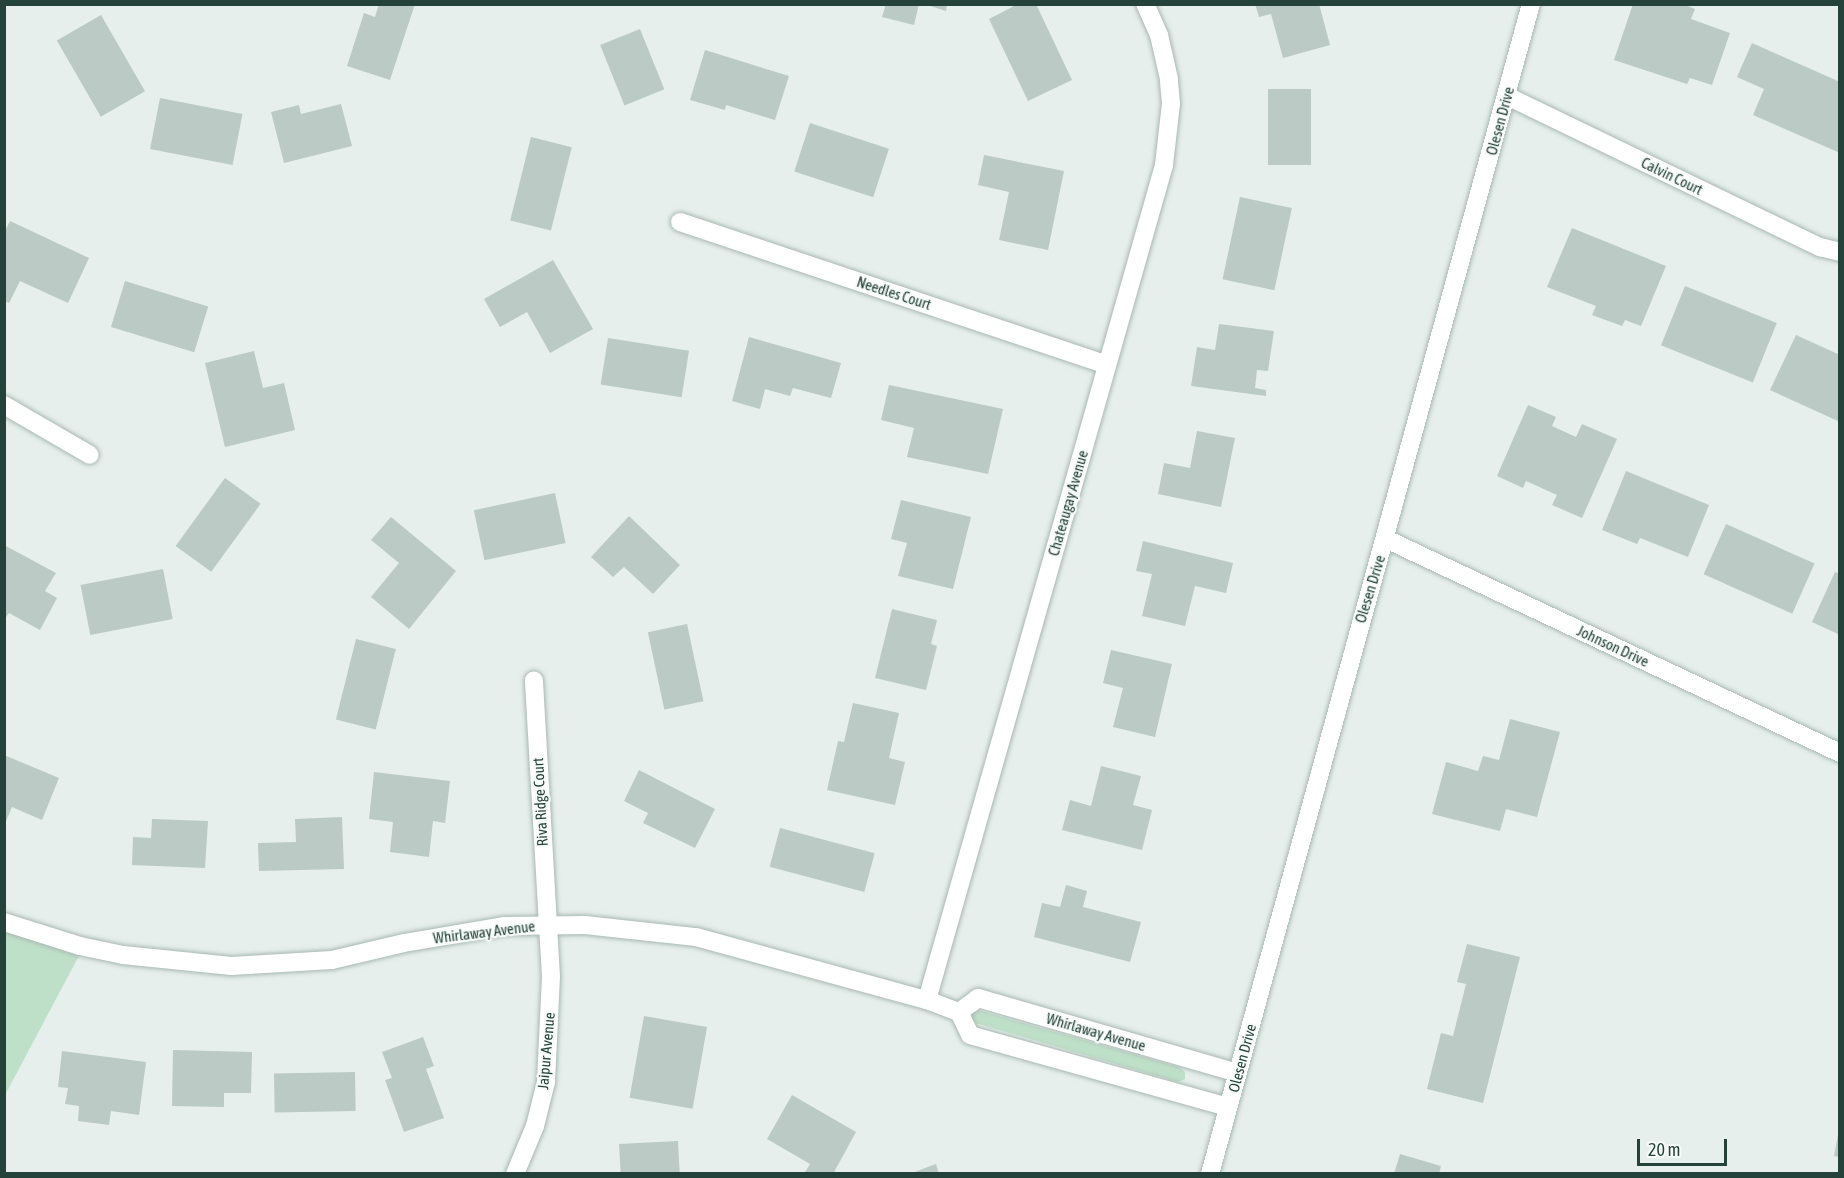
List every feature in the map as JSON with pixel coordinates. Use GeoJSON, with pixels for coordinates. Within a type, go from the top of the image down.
{"type":"FeatureCollection","features":[{"type":"Feature","properties":{"kind":"street","name":"Chateaugay Avenue"},"geometry":{"type":"LineString","coordinates":[[927,1000],[1107,365],[1169,137],[1169,80],[1159,35],[1145,4]]}},
{"type":"Feature","properties":{"kind":"street","name":"Olesen Drive"},"geometry":{"type":"LineString","coordinates":[[1210,1173],[1363,612],[1386,539],[1531,4]]}},
{"type":"Feature","properties":{"kind":"street","name":"Calvin Court"},"geometry":{"type":"LineString","coordinates":[[1507,96],[1820,247],[1839,252]]}},
{"type":"Feature","properties":{"kind":"street","name":"Needles Court"},"geometry":{"type":"LineString","coordinates":[[680,222],[1107,365]]}},
{"type":"Feature","properties":{"kind":"street"},"geometry":{"type":"LineString","coordinates":[[4,405],[90,455]]}},
{"type":"Feature","properties":{"kind":"street","name":"Johnson Drive"},"geometry":{"type":"LineString","coordinates":[[1386,539],[1839,753]]}},
{"type":"Feature","properties":{"kind":"street","name":"Riva Ridge Court"},"geometry":{"type":"LineString","coordinates":[[534,680],[546,924]]}},
{"type":"Feature","properties":{"kind":"street","name":"Whirlaway Avenue"},"geometry":{"type":"LineString","coordinates":[[4,922],[80,946],[123,955],[231,966],[332,960],[404,942],[504,926],[546,924],[696,937],[927,1000],[959,1012],[978,998],[1237,1073]]}},
{"type":"Feature","properties":{"kind":"street","name":"Jaipur Avenue"},"geometry":{"type":"LineString","coordinates":[[515,1173],[535,1126],[546,1082],[552,977],[546,924]]}},
{"type":"Feature","properties":{"kind":"street"},"geometry":{"type":"LineString","coordinates":[[959,1012],[970,1035],[1228,1107]]}},
{"type":"Feature","properties":{"kind":"green space"},"geometry":{"type":"Polygon","coordinates":[[[5,927],[81,952],[5,1095],[5,927]]]}},
{"type":"Feature","properties":{"kind":"green space"},"geometry":{"type":"Polygon","coordinates":[[[981,1011],[1179,1067],[1185,1072],[1185,1079],[1178,1082],[972,1022],[973,1012],[981,1011]]]}},
{"type":"Feature","properties":{"kind":"building"},"geometry":{"type":"Polygon","coordinates":[[[379,4],[415,4],[390,80],[347,66],[364,13],[375,17],[379,4]]]}},
{"type":"Feature","properties":{"kind":"building"},"geometry":{"type":"Polygon","coordinates":[[[886,4],[919,4],[914,25],[882,17],[886,4]]]}},
{"type":"Feature","properties":{"kind":"building"},"geometry":{"type":"Polygon","coordinates":[[[924,4],[947,4],[946,11],[924,4]]]}},
{"type":"Feature","properties":{"kind":"building"},"geometry":{"type":"Polygon","coordinates":[[[1018,4],[1036,4],[1072,80],[1028,101],[989,19],[1018,4]]]}},
{"type":"Feature","properties":{"kind":"building"},"geometry":{"type":"Polygon","coordinates":[[[1255,4],[1319,4],[1330,45],[1283,58],[1271,14],[1259,17],[1255,4]]]}},
{"type":"Feature","properties":{"kind":"building"},"geometry":{"type":"Polygon","coordinates":[[[1633,4],[1683,4],[1695,9],[1691,19],[1730,33],[1712,85],[1690,78],[1687,84],[1614,60],[1633,4]]]}},
{"type":"Feature","properties":{"kind":"building"},"geometry":{"type":"Polygon","coordinates":[[[101,15],[145,91],[101,117],[57,40],[101,15]]]}},
{"type":"Feature","properties":{"kind":"building"},"geometry":{"type":"Polygon","coordinates":[[[640,29],[664,89],[624,105],[600,45],[640,29]]]}},
{"type":"Feature","properties":{"kind":"building"},"geometry":{"type":"Polygon","coordinates":[[[1752,43],[1840,82],[1840,153],[1753,115],[1764,89],[1737,77],[1752,43]]]}},
{"type":"Feature","properties":{"kind":"building"},"geometry":{"type":"Polygon","coordinates":[[[705,50],[789,76],[775,120],[726,105],[725,110],[690,100],[705,50]]]}},
{"type":"Feature","properties":{"kind":"building"},"geometry":{"type":"Polygon","coordinates":[[[1268,89],[1311,89],[1311,165],[1268,165],[1268,89]]]}},
{"type":"Feature","properties":{"kind":"building"},"geometry":{"type":"Polygon","coordinates":[[[160,98],[242,114],[233,165],[150,149],[160,98]]]}},
{"type":"Feature","properties":{"kind":"building"},"geometry":{"type":"Polygon","coordinates":[[[341,104],[352,146],[284,163],[271,112],[299,105],[301,114],[341,104]]]}},
{"type":"Feature","properties":{"kind":"building"},"geometry":{"type":"Polygon","coordinates":[[[810,123],[889,149],[873,197],[794,172],[810,123]]]}},
{"type":"Feature","properties":{"kind":"building"},"geometry":{"type":"Polygon","coordinates":[[[531,137],[572,147],[551,231],[510,220],[531,137]]]}},
{"type":"Feature","properties":{"kind":"building"},"geometry":{"type":"Polygon","coordinates":[[[984,155],[1064,171],[1048,250],[999,240],[1009,192],[978,185],[984,155]]]}},
{"type":"Feature","properties":{"kind":"building"},"geometry":{"type":"Polygon","coordinates":[[[1240,197],[1292,208],[1274,290],[1223,279],[1240,197]]]}},
{"type":"Feature","properties":{"kind":"building"},"geometry":{"type":"Polygon","coordinates":[[[10,221],[89,258],[68,303],[20,281],[9,303],[4,301],[4,233],[10,221]]]}},
{"type":"Feature","properties":{"kind":"building"},"geometry":{"type":"Polygon","coordinates":[[[1572,228],[1666,266],[1641,326],[1625,320],[1622,326],[1592,315],[1596,306],[1547,287],[1572,228]]]}},
{"type":"Feature","properties":{"kind":"building"},"geometry":{"type":"Polygon","coordinates":[[[553,260],[593,329],[550,353],[527,312],[500,327],[484,299],[553,260]]]}},
{"type":"Feature","properties":{"kind":"building"},"geometry":{"type":"Polygon","coordinates":[[[125,281],[208,306],[194,352],[111,327],[125,281]]]}},
{"type":"Feature","properties":{"kind":"building"},"geometry":{"type":"Polygon","coordinates":[[[1685,286],[1777,323],[1753,382],[1661,345],[1685,286]]]}},
{"type":"Feature","properties":{"kind":"building"},"geometry":{"type":"Polygon","coordinates":[[[1219,324],[1274,331],[1268,371],[1257,370],[1255,388],[1266,390],[1266,396],[1191,386],[1197,347],[1215,350],[1219,324]]]}},
{"type":"Feature","properties":{"kind":"building"},"geometry":{"type":"Polygon","coordinates":[[[1796,335],[1840,355],[1840,422],[1770,390],[1796,335]]]}},
{"type":"Feature","properties":{"kind":"building"},"geometry":{"type":"Polygon","coordinates":[[[749,337],[841,363],[831,398],[793,388],[790,396],[765,389],[760,409],[732,401],[749,337]]]}},
{"type":"Feature","properties":{"kind":"building"},"geometry":{"type":"Polygon","coordinates":[[[608,338],[689,351],[682,397],[601,384],[608,338]]]}},
{"type":"Feature","properties":{"kind":"building"},"geometry":{"type":"Polygon","coordinates":[[[254,351],[263,388],[284,383],[295,430],[225,447],[205,363],[254,351]]]}},
{"type":"Feature","properties":{"kind":"building"},"geometry":{"type":"Polygon","coordinates":[[[889,385],[1003,409],[988,474],[907,457],[914,428],[881,420],[889,385]]]}},
{"type":"Feature","properties":{"kind":"building"},"geometry":{"type":"Polygon","coordinates":[[[1528,405],[1556,417],[1552,426],[1576,437],[1582,424],[1617,439],[1582,518],[1552,505],[1557,495],[1526,481],[1523,488],[1497,476],[1528,405]]]}},
{"type":"Feature","properties":{"kind":"building"},"geometry":{"type":"Polygon","coordinates":[[[1197,431],[1235,438],[1221,507],[1158,494],[1164,463],[1190,468],[1197,431]]]}},
{"type":"Feature","properties":{"kind":"building"},"geometry":{"type":"Polygon","coordinates":[[[1626,471],[1709,505],[1688,557],[1640,538],[1637,544],[1602,530],[1626,471]]]}},
{"type":"Feature","properties":{"kind":"building"},"geometry":{"type":"Polygon","coordinates":[[[225,478],[261,504],[211,572],[176,546],[225,478]]]}},
{"type":"Feature","properties":{"kind":"building"},"geometry":{"type":"Polygon","coordinates":[[[555,493],[566,543],[484,560],[474,510],[555,493]]]}},
{"type":"Feature","properties":{"kind":"building"},"geometry":{"type":"Polygon","coordinates":[[[901,500],[971,517],[953,589],[898,576],[907,543],[891,539],[901,500]]]}},
{"type":"Feature","properties":{"kind":"building"},"geometry":{"type":"Polygon","coordinates":[[[629,516],[680,565],[653,594],[624,567],[613,577],[591,557],[629,516]]]}},
{"type":"Feature","properties":{"kind":"building"},"geometry":{"type":"Polygon","coordinates":[[[391,517],[456,571],[409,629],[371,597],[399,563],[371,540],[391,517]]]}},
{"type":"Feature","properties":{"kind":"building"},"geometry":{"type":"Polygon","coordinates":[[[1726,524],[1815,563],[1792,614],[1704,574],[1726,524]]]}},
{"type":"Feature","properties":{"kind":"building"},"geometry":{"type":"Polygon","coordinates":[[[1143,541],[1233,563],[1226,593],[1195,586],[1185,626],[1142,616],[1152,574],[1136,571],[1143,541]]]}},
{"type":"Feature","properties":{"kind":"building"},"geometry":{"type":"Polygon","coordinates":[[[4,545],[56,573],[45,591],[57,598],[40,630],[9,613],[4,620],[4,545]]]}},
{"type":"Feature","properties":{"kind":"building"},"geometry":{"type":"Polygon","coordinates":[[[163,569],[173,619],[90,635],[81,585],[163,569]]]}},
{"type":"Feature","properties":{"kind":"building"},"geometry":{"type":"Polygon","coordinates":[[[1835,572],[1840,574],[1840,635],[1812,622],[1835,572]]]}},
{"type":"Feature","properties":{"kind":"building"},"geometry":{"type":"Polygon","coordinates":[[[892,609],[937,620],[931,644],[937,646],[926,690],[875,678],[892,609]]]}},
{"type":"Feature","properties":{"kind":"building"},"geometry":{"type":"Polygon","coordinates":[[[687,624],[703,701],[664,710],[648,632],[687,624]]]}},
{"type":"Feature","properties":{"kind":"building"},"geometry":{"type":"Polygon","coordinates":[[[356,639],[396,649],[376,729],[336,720],[356,639]]]}},
{"type":"Feature","properties":{"kind":"building"},"geometry":{"type":"Polygon","coordinates":[[[1111,650],[1172,664],[1155,737],[1113,727],[1123,688],[1103,683],[1111,650]]]}},
{"type":"Feature","properties":{"kind":"building"},"geometry":{"type":"Polygon","coordinates":[[[853,703],[899,713],[889,758],[905,762],[895,805],[827,790],[838,741],[844,742],[853,703]]]}},
{"type":"Feature","properties":{"kind":"building"},"geometry":{"type":"Polygon","coordinates":[[[1510,719],[1560,732],[1537,817],[1506,809],[1500,831],[1432,814],[1446,762],[1478,771],[1483,756],[1499,760],[1510,719]]]}},
{"type":"Feature","properties":{"kind":"building"},"geometry":{"type":"Polygon","coordinates":[[[4,755],[59,778],[42,820],[12,807],[4,826],[4,755]]]}},
{"type":"Feature","properties":{"kind":"building"},"geometry":{"type":"Polygon","coordinates":[[[1101,766],[1141,776],[1133,805],[1152,810],[1142,850],[1062,830],[1070,800],[1091,806],[1101,766]]]}},
{"type":"Feature","properties":{"kind":"building"},"geometry":{"type":"Polygon","coordinates":[[[639,770],[715,809],[695,848],[643,823],[648,813],[624,801],[639,770]]]}},
{"type":"Feature","properties":{"kind":"building"},"geometry":{"type":"Polygon","coordinates":[[[374,772],[450,781],[445,823],[433,821],[429,857],[390,852],[393,822],[369,819],[374,772]]]}},
{"type":"Feature","properties":{"kind":"building"},"geometry":{"type":"Polygon","coordinates":[[[342,817],[344,869],[259,871],[258,843],[296,842],[295,819],[342,817]]]}},
{"type":"Feature","properties":{"kind":"building"},"geometry":{"type":"Polygon","coordinates":[[[152,819],[208,821],[205,868],[132,865],[133,837],[151,838],[152,819]]]}},
{"type":"Feature","properties":{"kind":"building"},"geometry":{"type":"Polygon","coordinates":[[[780,828],[875,853],[864,892],[770,867],[780,828]]]}},
{"type":"Feature","properties":{"kind":"building"},"geometry":{"type":"Polygon","coordinates":[[[1066,885],[1087,891],[1083,907],[1141,922],[1130,962],[1034,937],[1042,903],[1060,907],[1066,885]]]}},
{"type":"Feature","properties":{"kind":"building"},"geometry":{"type":"Polygon","coordinates":[[[1467,944],[1520,957],[1483,1103],[1427,1089],[1441,1033],[1453,1036],[1466,984],[1457,982],[1467,944]]]}},
{"type":"Feature","properties":{"kind":"building"},"geometry":{"type":"Polygon","coordinates":[[[644,1016],[707,1027],[693,1109],[630,1098],[644,1016]]]}},
{"type":"Feature","properties":{"kind":"building"},"geometry":{"type":"Polygon","coordinates":[[[423,1037],[434,1066],[426,1069],[444,1118],[404,1132],[385,1080],[392,1078],[382,1052],[423,1037]]]}},
{"type":"Feature","properties":{"kind":"building"},"geometry":{"type":"Polygon","coordinates":[[[173,1050],[252,1052],[251,1093],[224,1093],[224,1107],[172,1106],[173,1050]]]}},
{"type":"Feature","properties":{"kind":"building"},"geometry":{"type":"Polygon","coordinates":[[[62,1051],[146,1062],[139,1115],[111,1111],[109,1125],[78,1121],[79,1106],[65,1104],[68,1088],[58,1087],[62,1051]]]}},
{"type":"Feature","properties":{"kind":"building"},"geometry":{"type":"Polygon","coordinates":[[[355,1072],[356,1111],[275,1112],[274,1073],[355,1072]]]}},
{"type":"Feature","properties":{"kind":"building"},"geometry":{"type":"Polygon","coordinates":[[[792,1095],[856,1132],[833,1174],[804,1174],[810,1164],[767,1139],[792,1095]]]}},
{"type":"Feature","properties":{"kind":"building"},"geometry":{"type":"Polygon","coordinates":[[[1840,1125],[1840,1157],[1834,1156],[1840,1125]]]}},
{"type":"Feature","properties":{"kind":"building"},"geometry":{"type":"Polygon","coordinates":[[[678,1141],[680,1174],[621,1174],[619,1144],[678,1141]]]}},
{"type":"Feature","properties":{"kind":"building"},"geometry":{"type":"Polygon","coordinates":[[[1400,1154],[1441,1166],[1439,1174],[1394,1174],[1400,1154]]]}},
{"type":"Feature","properties":{"kind":"building"},"geometry":{"type":"Polygon","coordinates":[[[936,1164],[939,1174],[912,1174],[912,1173],[936,1164]]]}}]}
